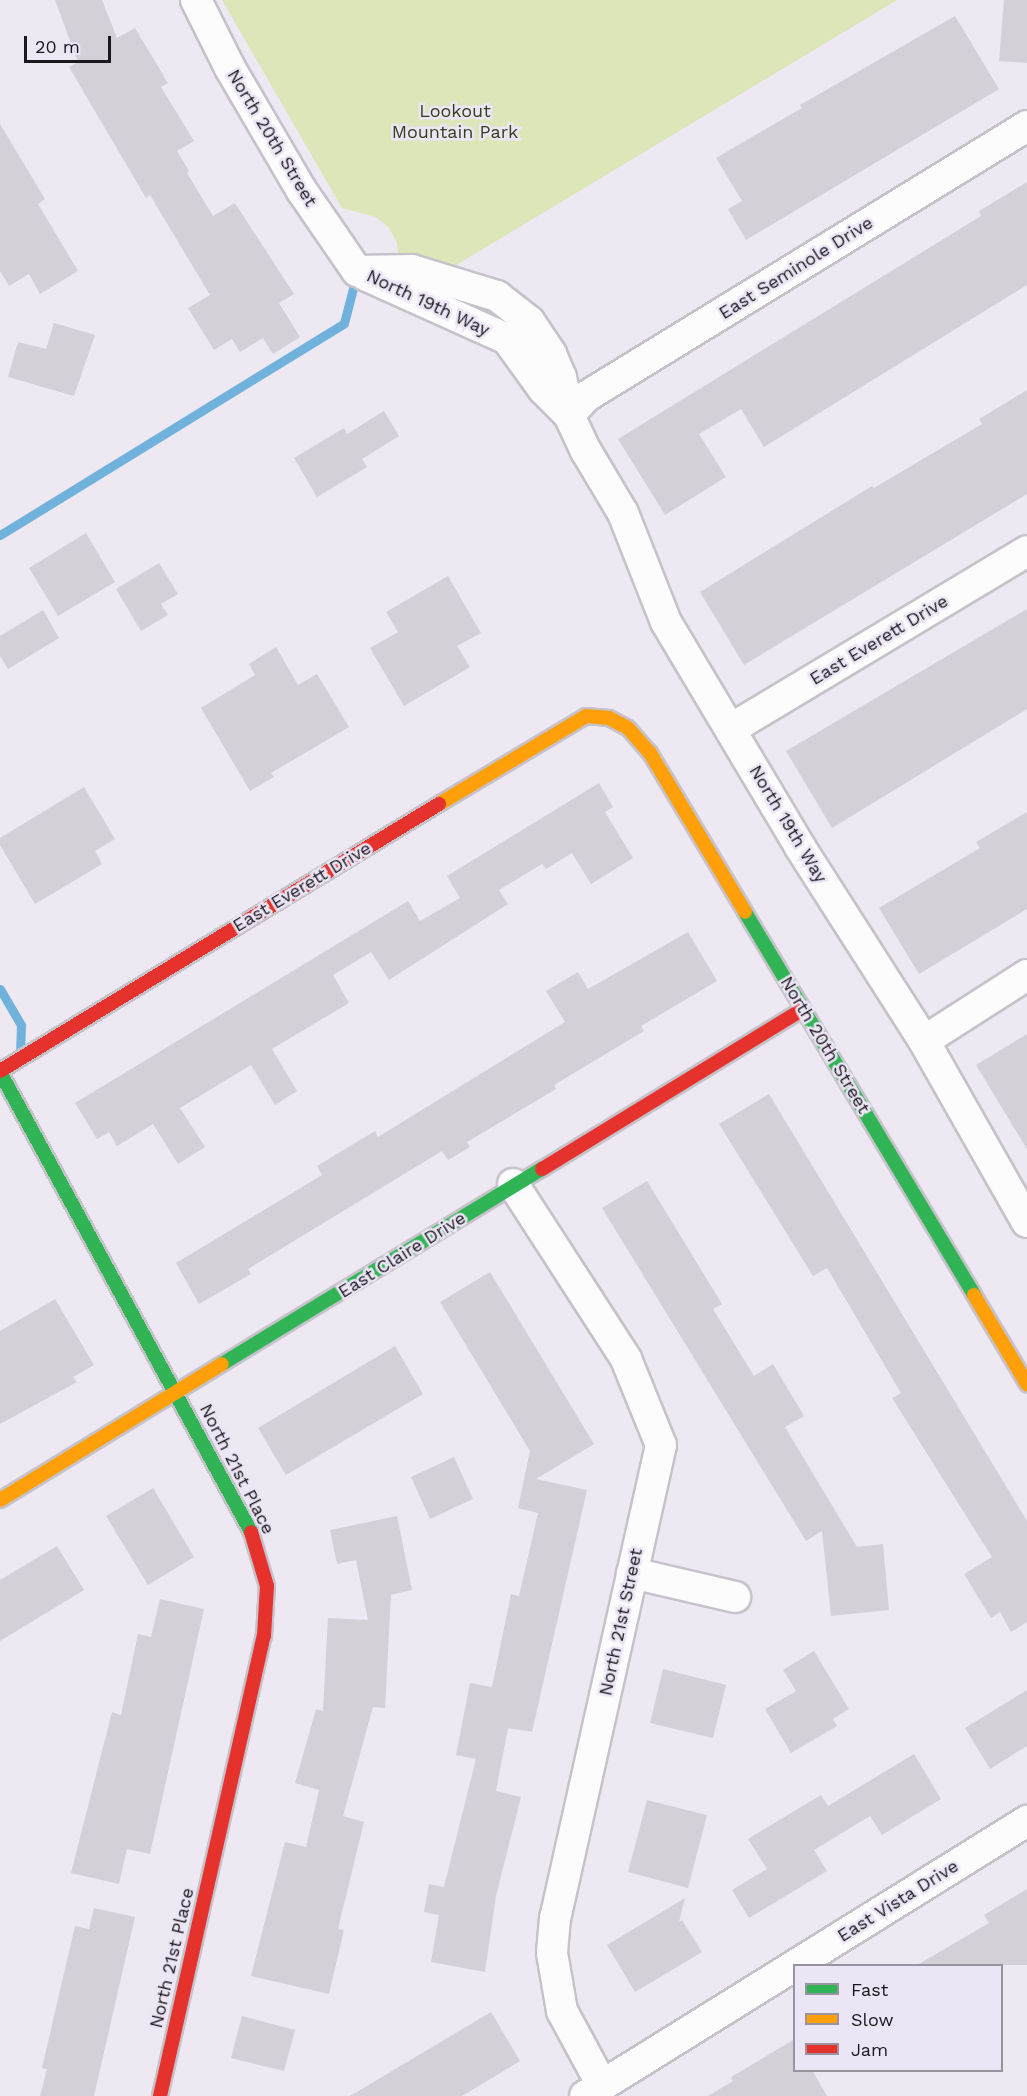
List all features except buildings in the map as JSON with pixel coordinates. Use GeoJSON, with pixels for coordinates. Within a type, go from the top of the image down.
{"type":"FeatureCollection","features":[{"type":"Feature","properties":{"kind":"street","name":"North 20th Street"},"geometry":{"type":"LineString","coordinates":[[196,0],[230,68],[302,191],[357,271]]}},
{"type":"Feature","properties":{"kind":"street","name":"East Seminole Drive"},"geometry":{"type":"LineString","coordinates":[[569,416],[587,396],[1027,126]]}},
{"type":"Feature","properties":{"kind":"street","name":"North 19th Way"},"geometry":{"type":"LineString","coordinates":[[357,271],[412,270],[496,296],[529,321],[551,354],[561,377],[569,416],[623,513],[666,622],[924,1041],[1027,1222]]}},
{"type":"Feature","properties":{"kind":"street","name":"East Everett Drive"},"geometry":{"type":"LineString","coordinates":[[731,729],[1027,552]]}},
{"type":"Feature","properties":{"kind":"street","name":"East Everett Drive"},"geometry":{"type":"LineString","coordinates":[[0,1072],[561,730],[586,717],[609,718]]}},
{"type":"Feature","properties":{"kind":"street","name":"North 20th Street"},"geometry":{"type":"LineString","coordinates":[[609,718],[628,728],[650,753],[1027,1384]]}},
{"type":"Feature","properties":{"kind":"street"},"geometry":{"type":"LineString","coordinates":[[924,1041],[1027,975]]}},
{"type":"Feature","properties":{"kind":"street","name":"East Claire Drive"},"geometry":{"type":"LineString","coordinates":[[0,1500],[513,1184],[803,1009]]}},
{"type":"Feature","properties":{"kind":"street","name":"North 21st Place"},"geometry":{"type":"LineString","coordinates":[[0,1072],[248,1524],[267,1586],[267,1610],[160,2096]]}},
{"type":"Feature","properties":{"kind":"street","name":"North 21st Street"},"geometry":{"type":"LineString","coordinates":[[513,1184],[626,1359],[661,1445],[555,1918],[552,1953],[562,2011],[594,2090]]}},
{"type":"Feature","properties":{"kind":"street"},"geometry":{"type":"LineString","coordinates":[[632,1573],[735,1597]]}},
{"type":"Feature","properties":{"kind":"street","name":"East Vista Drive"},"geometry":{"type":"LineString","coordinates":[[797,1964],[1027,1821]]}},
{"type":"Feature","properties":{"kind":"street","name":"East Vista Drive"},"geometry":{"type":"LineString","coordinates":[[594,2090],[793,1966]]}},
{"type":"Feature","properties":{"kind":"green space","name":"Lookout Mountain Park"},"geometry":{"type":"Polygon","coordinates":[[[222,0],[897,0],[443,273],[399,263],[397,243],[389,228],[376,217],[342,208],[222,0]]]}},
{"type":"Feature","properties":{"kind":"waterway"},"geometry":{"type":"LineString","coordinates":[[0,535],[344,323],[357,273]]}},
{"type":"Feature","properties":{"kind":"waterway"},"geometry":{"type":"LineString","coordinates":[[0,989],[21,1025],[20,1049]]}},
{"type":"Feature","properties":{"kind":"traffic: fast"},"geometry":{"type":"LineString","coordinates":[[745,912],[974,1295]]}},
{"type":"Feature","properties":{"kind":"traffic: fast"},"geometry":{"type":"LineString","coordinates":[[0,1072],[251,1532]]}},
{"type":"Feature","properties":{"kind":"traffic: fast"},"geometry":{"type":"LineString","coordinates":[[222,1364],[542,1169]]}},
{"type":"Feature","properties":{"kind":"traffic: slow"},"geometry":{"type":"LineString","coordinates":[[439,804],[586,716],[609,718],[628,728],[650,753],[745,912]]}},
{"type":"Feature","properties":{"kind":"traffic: slow"},"geometry":{"type":"LineString","coordinates":[[974,1295],[1027,1384]]}},
{"type":"Feature","properties":{"kind":"traffic: slow"},"geometry":{"type":"LineString","coordinates":[[0,1500],[222,1364]]}},
{"type":"Feature","properties":{"kind":"traffic: jam"},"geometry":{"type":"LineString","coordinates":[[0,1071],[439,804]]}},
{"type":"Feature","properties":{"kind":"traffic: jam"},"geometry":{"type":"LineString","coordinates":[[542,1169],[803,1009]]}},
{"type":"Feature","properties":{"kind":"traffic: jam"},"geometry":{"type":"LineString","coordinates":[[160,2096],[264,1636],[267,1586],[251,1532]]}}]}
